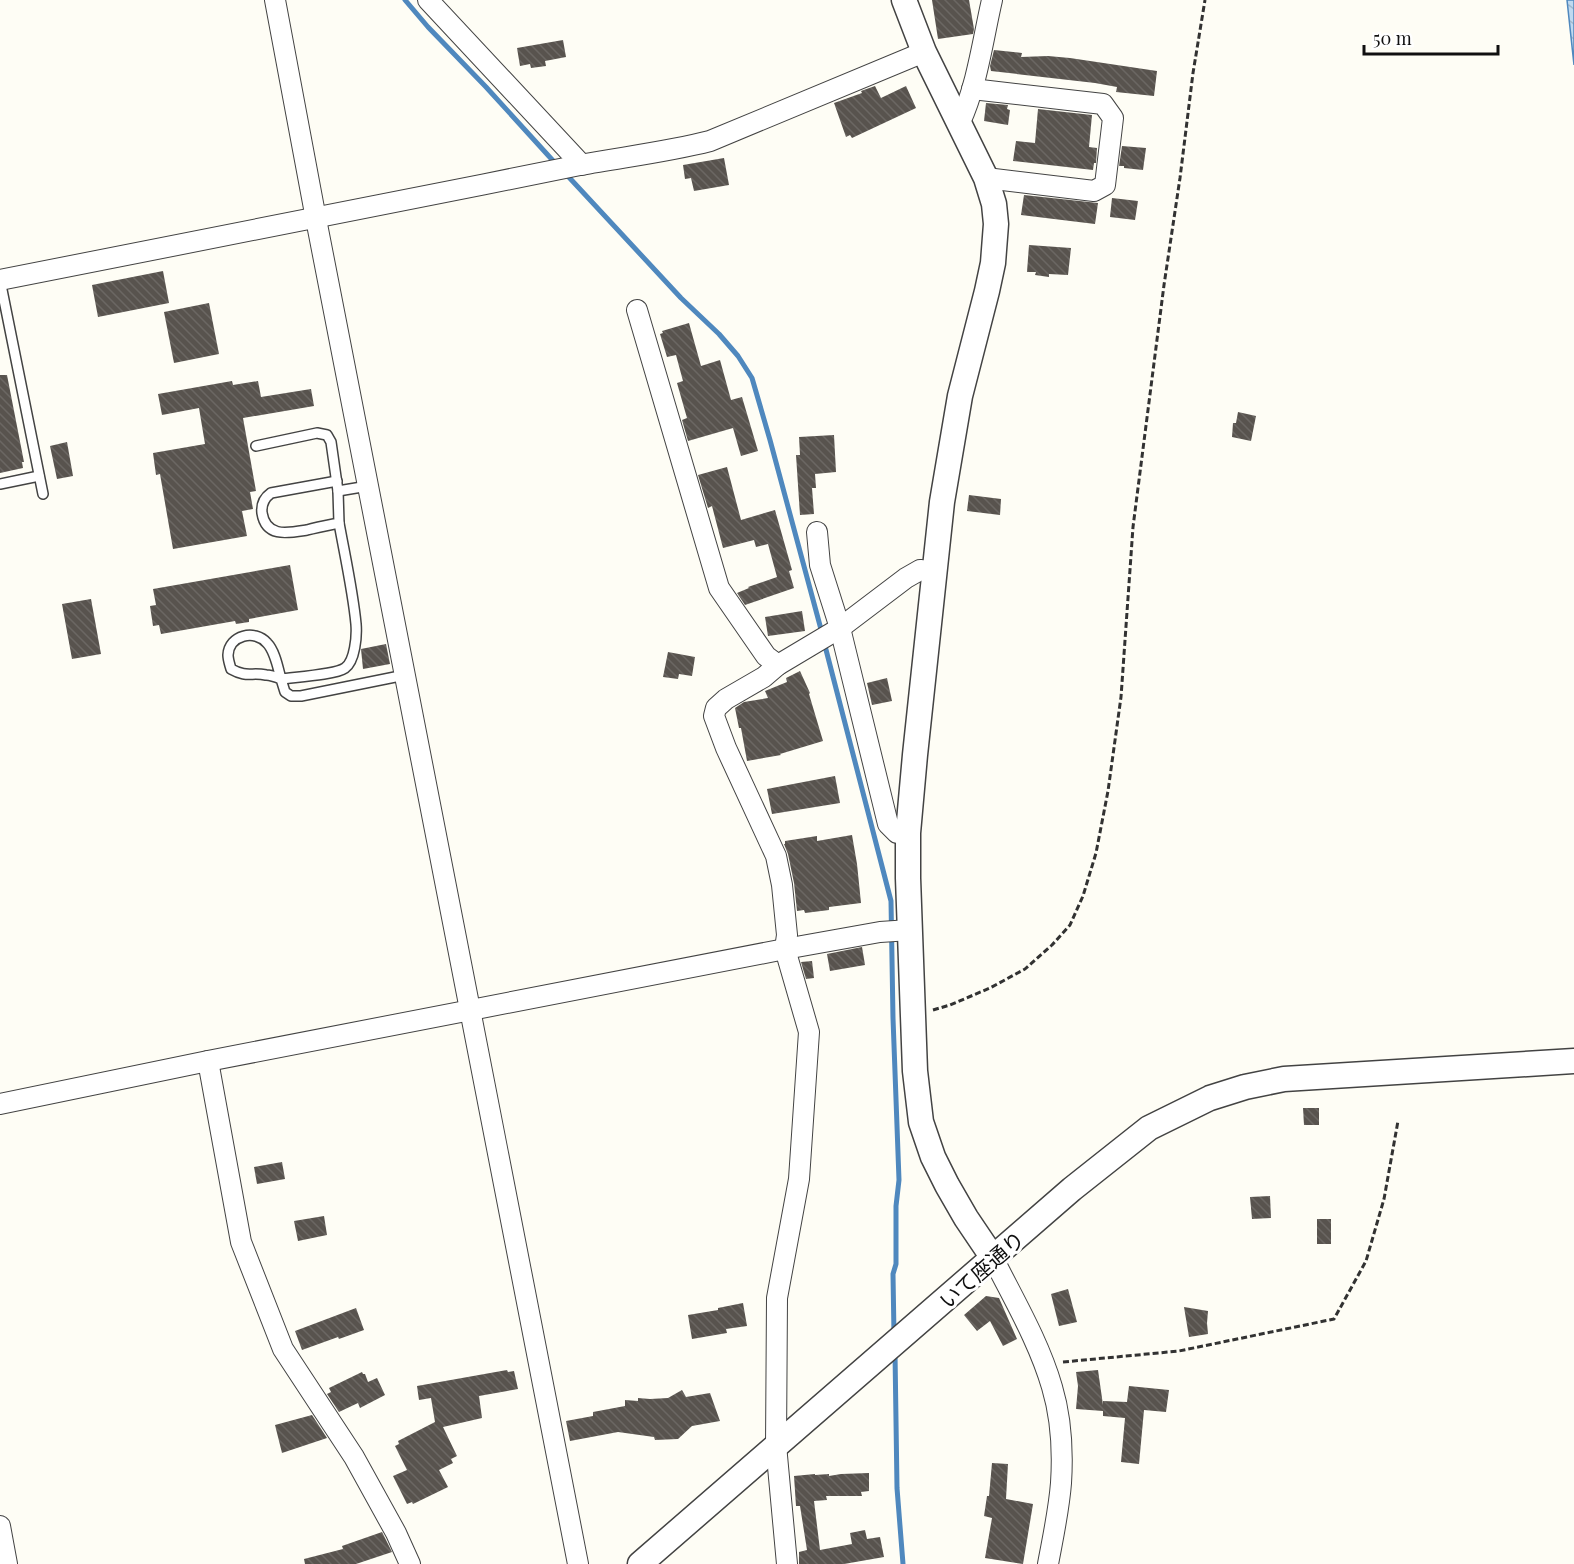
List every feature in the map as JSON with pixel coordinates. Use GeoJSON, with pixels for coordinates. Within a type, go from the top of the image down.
{"type":"FeatureCollection","features":[{"type":"Feature","properties":{"kind":"street"},"geometry":{"type":"LineString","coordinates":[[275,0],[578,1564]]}},
{"type":"Feature","properties":{"kind":"street"},"geometry":{"type":"LineString","coordinates":[[428,0],[569,168]]}},
{"type":"Feature","properties":{"kind":"street"},"geometry":{"type":"LineString","coordinates":[[904,0],[924,52],[986,178],[996,224],[987,291],[960,396],[942,502],[896,931],[914,1015],[915,1071],[921,1122],[927,1140],[947,1185],[993,1258],[1035,1344],[1052,1387],[1059,1423],[1061,1483],[1048,1564]]}},
{"type":"Feature","properties":{"kind":"street"},"geometry":{"type":"LineString","coordinates":[[960,122],[972,89],[992,0]]}},
{"type":"Feature","properties":{"kind":"street"},"geometry":{"type":"LineString","coordinates":[[0,280],[710,141],[924,52]]}},
{"type":"Feature","properties":{"kind":"street"},"geometry":{"type":"LineString","coordinates":[[972,89],[1102,105],[1113,118],[1105,185],[1094,191],[986,178]]}},
{"type":"Feature","properties":{"kind":"street"},"geometry":{"type":"LineString","coordinates":[[637,310],[719,588],[766,656],[778,665]]}},
{"type":"Feature","properties":{"kind":"street"},"geometry":{"type":"LineString","coordinates":[[817,532],[829,635],[888,824],[897,833],[908,833]]}},
{"type":"Feature","properties":{"kind":"street"},"geometry":{"type":"LineString","coordinates":[[787,1564],[776,1445],[777,1298],[799,1179],[809,1032],[785,949],[787,935],[782,885],[776,856],[726,748],[714,716],[716,708],[726,699],[829,635],[906,578],[920,570],[934,572]]}},
{"type":"Feature","properties":{"kind":"street"},"geometry":{"type":"LineString","coordinates":[[0,1104],[208,1061],[785,949],[896,931]]}},
{"type":"Feature","properties":{"kind":"street"},"geometry":{"type":"LineString","coordinates":[[208,1061],[241,1242],[283,1349],[354,1457],[396,1533],[410,1564]]}},
{"type":"Feature","properties":{"kind":"street","name":"いて座通り"},"geometry":{"type":"LineString","coordinates":[[640,1564],[1072,1189],[1149,1128],[1210,1098],[1245,1087],[1284,1079],[1574,1061]]}},
{"type":"Feature","properties":{"kind":"street"},"geometry":{"type":"LineString","coordinates":[[0,1526],[8,1564]]}},
{"type":"Feature","properties":{"kind":"lane"},"geometry":{"type":"LineString","coordinates":[[0,280],[43,494]]}},
{"type":"Feature","properties":{"kind":"lane"},"geometry":{"type":"LineString","coordinates":[[256,446],[317,433],[327,435],[331,442],[338,486],[339,523],[357,627],[353,657],[344,669],[336,672],[281,679],[264,674],[240,674],[231,669],[228,657],[233,642],[249,635],[261,637],[270,645],[281,679],[285,693],[291,696],[301,696],[405,675]]}},
{"type":"Feature","properties":{"kind":"lane"},"geometry":{"type":"LineString","coordinates":[[0,484],[39,476]]}},
{"type":"Feature","properties":{"kind":"lane"},"geometry":{"type":"LineString","coordinates":[[339,523],[280,533],[266,525],[261,507],[264,498],[271,493],[338,486],[368,486]]}},
{"type":"Feature","properties":{"kind":"path"},"geometry":{"type":"LineString","coordinates":[[914,1015],[950,1005],[990,988],[1025,969],[1070,925],[1083,896],[1096,854],[1108,791],[1121,697],[1133,527],[1164,285],[1205,0]]}},
{"type":"Feature","properties":{"kind":"path"},"geometry":{"type":"LineString","coordinates":[[1044,1364],[1179,1351],[1334,1319],[1366,1261],[1384,1199],[1398,1121]]}},
{"type":"Feature","properties":{"kind":"water"},"geometry":{"type":"Polygon","coordinates":[[[1567,0],[1574,0],[1574,65],[1567,0]]]}},
{"type":"Feature","properties":{"kind":"building"},"geometry":{"type":"Polygon","coordinates":[[[932,0],[969,0],[973,34],[938,39],[932,0]]]}},
{"type":"Feature","properties":{"kind":"building"},"geometry":{"type":"Polygon","coordinates":[[[563,40],[566,57],[545,61],[546,66],[531,68],[530,64],[520,66],[517,48],[563,40]]]}},
{"type":"Feature","properties":{"kind":"building"},"geometry":{"type":"Polygon","coordinates":[[[994,50],[1022,53],[1021,57],[1070,58],[1157,71],[1154,96],[1116,92],[1117,87],[1095,83],[991,71],[994,50]]]}},
{"type":"Feature","properties":{"kind":"building"},"geometry":{"type":"Polygon","coordinates":[[[875,86],[881,98],[906,86],[916,108],[852,138],[850,135],[846,137],[834,103],[875,86]]]}},
{"type":"Feature","properties":{"kind":"building"},"geometry":{"type":"Polygon","coordinates":[[[986,103],[1008,105],[1007,109],[1010,110],[1008,125],[984,121],[986,103]]]}},
{"type":"Feature","properties":{"kind":"building"},"geometry":{"type":"Polygon","coordinates":[[[1038,109],[1092,115],[1089,147],[1097,148],[1093,170],[1013,161],[1016,141],[1035,143],[1038,109]]]}},
{"type":"Feature","properties":{"kind":"building"},"geometry":{"type":"Polygon","coordinates":[[[1122,146],[1146,148],[1143,170],[1119,166],[1122,146]]]}},
{"type":"Feature","properties":{"kind":"building"},"geometry":{"type":"Polygon","coordinates":[[[724,158],[729,185],[694,191],[691,178],[685,179],[683,165],[724,158]]]}},
{"type":"Feature","properties":{"kind":"building"},"geometry":{"type":"Polygon","coordinates":[[[1024,195],[1098,203],[1095,224],[1021,215],[1024,195]]]}},
{"type":"Feature","properties":{"kind":"building"},"geometry":{"type":"Polygon","coordinates":[[[1112,198],[1138,201],[1135,220],[1110,217],[1112,198]]]}},
{"type":"Feature","properties":{"kind":"building"},"geometry":{"type":"Polygon","coordinates":[[[1029,245],[1071,248],[1068,275],[1049,274],[1049,277],[1035,275],[1036,272],[1027,272],[1029,245]]]}},
{"type":"Feature","properties":{"kind":"building"},"geometry":{"type":"Polygon","coordinates":[[[163,271],[169,303],[98,317],[92,285],[163,271]]]}},
{"type":"Feature","properties":{"kind":"building"},"geometry":{"type":"Polygon","coordinates":[[[209,303],[219,354],[174,363],[164,312],[209,303]]]}},
{"type":"Feature","properties":{"kind":"building"},"geometry":{"type":"Polygon","coordinates":[[[689,323],[701,366],[720,360],[731,400],[742,397],[758,451],[741,456],[733,428],[688,441],[682,420],[687,418],[677,383],[683,381],[676,355],[667,357],[660,334],[663,333],[662,331],[689,323]]]}},
{"type":"Feature","properties":{"kind":"building"},"geometry":{"type":"Polygon","coordinates":[[[0,375],[7,375],[24,462],[22,462],[23,468],[0,473],[0,375]]]}},
{"type":"Feature","properties":{"kind":"building"},"geometry":{"type":"Polygon","coordinates":[[[232,381],[233,385],[258,381],[261,397],[311,389],[314,406],[243,418],[256,491],[250,492],[253,509],[242,511],[247,536],[173,549],[160,474],[156,475],[153,453],[205,444],[199,408],[162,415],[158,394],[232,381]]]}},
{"type":"Feature","properties":{"kind":"building"},"geometry":{"type":"Polygon","coordinates":[[[1238,412],[1256,416],[1251,441],[1232,437],[1233,423],[1236,423],[1238,412]]]}},
{"type":"Feature","properties":{"kind":"building"},"geometry":{"type":"Polygon","coordinates":[[[834,435],[836,472],[815,474],[816,488],[812,488],[814,514],[800,515],[796,455],[800,455],[799,437],[834,435]]]}},
{"type":"Feature","properties":{"kind":"building"},"geometry":{"type":"Polygon","coordinates":[[[67,442],[73,476],[57,479],[50,446],[67,442]]]}},
{"type":"Feature","properties":{"kind":"building"},"geometry":{"type":"Polygon","coordinates":[[[727,467],[741,520],[775,510],[792,570],[789,571],[794,588],[745,605],[737,593],[777,577],[768,544],[756,547],[754,540],[723,548],[712,506],[708,508],[698,475],[727,467]]]}},
{"type":"Feature","properties":{"kind":"building"},"geometry":{"type":"Polygon","coordinates":[[[969,495],[1001,499],[1000,515],[967,511],[969,495]]]}},
{"type":"Feature","properties":{"kind":"building"},"geometry":{"type":"Polygon","coordinates":[[[290,565],[298,610],[249,619],[249,622],[236,624],[235,621],[161,634],[159,625],[153,626],[150,606],[156,605],[153,589],[290,565]]]}},
{"type":"Feature","properties":{"kind":"building"},"geometry":{"type":"Polygon","coordinates":[[[91,599],[101,654],[72,659],[62,604],[91,599]]]}},
{"type":"Feature","properties":{"kind":"building"},"geometry":{"type":"Polygon","coordinates":[[[802,611],[805,631],[768,636],[765,617],[802,611]]]}},
{"type":"Feature","properties":{"kind":"building"},"geometry":{"type":"Polygon","coordinates":[[[386,644],[390,664],[363,669],[361,649],[386,644]]]}},
{"type":"Feature","properties":{"kind":"building"},"geometry":{"type":"Polygon","coordinates":[[[668,652],[695,657],[692,676],[679,674],[678,679],[663,677],[668,652]]]}},
{"type":"Feature","properties":{"kind":"building"},"geometry":{"type":"Polygon","coordinates":[[[800,671],[810,693],[823,741],[781,755],[747,761],[735,708],[744,702],[768,698],[765,691],[787,682],[786,678],[800,671]]]}},
{"type":"Feature","properties":{"kind":"building"},"geometry":{"type":"Polygon","coordinates":[[[887,678],[892,701],[872,705],[867,683],[887,678]]]}},
{"type":"Feature","properties":{"kind":"building"},"geometry":{"type":"Polygon","coordinates":[[[835,776],[840,803],[772,814],[767,789],[835,776]]]}},
{"type":"Feature","properties":{"kind":"building"},"geometry":{"type":"Polygon","coordinates":[[[852,835],[861,903],[805,913],[804,910],[797,911],[785,841],[817,836],[817,841],[852,835]]]}},
{"type":"Feature","properties":{"kind":"building"},"geometry":{"type":"Polygon","coordinates":[[[862,947],[865,965],[830,971],[827,954],[862,947]]]}},
{"type":"Feature","properties":{"kind":"building"},"geometry":{"type":"Polygon","coordinates":[[[812,961],[814,978],[806,979],[801,962],[812,961]]]}},
{"type":"Feature","properties":{"kind":"building"},"geometry":{"type":"Polygon","coordinates":[[[1303,1108],[1319,1108],[1319,1125],[1304,1125],[1303,1108]]]}},
{"type":"Feature","properties":{"kind":"building"},"geometry":{"type":"Polygon","coordinates":[[[282,1162],[285,1179],[257,1184],[254,1167],[282,1162]]]}},
{"type":"Feature","properties":{"kind":"building"},"geometry":{"type":"Polygon","coordinates":[[[1270,1196],[1271,1218],[1252,1219],[1250,1197],[1270,1196]]]}},
{"type":"Feature","properties":{"kind":"building"},"geometry":{"type":"Polygon","coordinates":[[[324,1216],[327,1235],[298,1241],[294,1221],[324,1216]]]}},
{"type":"Feature","properties":{"kind":"building"},"geometry":{"type":"Polygon","coordinates":[[[1317,1219],[1331,1219],[1331,1244],[1317,1244],[1317,1219]]]}},
{"type":"Feature","properties":{"kind":"building"},"geometry":{"type":"Polygon","coordinates":[[[1068,1289],[1077,1322],[1059,1326],[1051,1294],[1068,1289]]]}},
{"type":"Feature","properties":{"kind":"building"},"geometry":{"type":"Polygon","coordinates":[[[986,1296],[999,1298],[1017,1339],[1003,1346],[990,1321],[977,1331],[964,1315],[986,1296]]]}},
{"type":"Feature","properties":{"kind":"building"},"geometry":{"type":"Polygon","coordinates":[[[743,1303],[747,1326],[726,1329],[727,1333],[692,1339],[688,1315],[743,1303]]]}},
{"type":"Feature","properties":{"kind":"building"},"geometry":{"type":"Polygon","coordinates":[[[1184,1307],[1208,1311],[1208,1334],[1189,1337],[1184,1307]]]}},
{"type":"Feature","properties":{"kind":"building"},"geometry":{"type":"Polygon","coordinates":[[[356,1308],[364,1330],[302,1350],[295,1331],[356,1308]]]}},
{"type":"Feature","properties":{"kind":"building"},"geometry":{"type":"Polygon","coordinates":[[[507,1370],[508,1372],[514,1371],[518,1389],[479,1396],[482,1418],[443,1427],[457,1456],[451,1459],[453,1463],[439,1470],[448,1487],[413,1504],[412,1502],[407,1504],[393,1476],[407,1470],[395,1446],[399,1444],[398,1441],[435,1422],[431,1398],[419,1400],[417,1386],[507,1370]]]}},
{"type":"Feature","properties":{"kind":"building"},"geometry":{"type":"Polygon","coordinates":[[[1098,1370],[1103,1405],[1103,1401],[1127,1402],[1129,1386],[1169,1390],[1166,1412],[1144,1410],[1139,1464],[1121,1462],[1125,1418],[1103,1416],[1103,1411],[1076,1409],[1078,1386],[1076,1372],[1098,1370]]]}},
{"type":"Feature","properties":{"kind":"building"},"geometry":{"type":"Polygon","coordinates":[[[362,1372],[368,1382],[377,1378],[385,1395],[360,1408],[358,1403],[339,1412],[327,1394],[331,1392],[329,1388],[362,1372]]]}},
{"type":"Feature","properties":{"kind":"building"},"geometry":{"type":"Polygon","coordinates":[[[682,1390],[686,1397],[710,1393],[720,1421],[692,1426],[678,1439],[655,1440],[654,1437],[618,1432],[570,1441],[566,1421],[593,1416],[593,1412],[625,1406],[625,1400],[668,1398],[682,1390]]]}},
{"type":"Feature","properties":{"kind":"building"},"geometry":{"type":"Polygon","coordinates":[[[312,1415],[327,1438],[282,1453],[275,1425],[312,1415]]]}},
{"type":"Feature","properties":{"kind":"building"},"geometry":{"type":"Polygon","coordinates":[[[992,1463],[1008,1464],[1006,1499],[1033,1504],[1023,1564],[985,1558],[992,1518],[984,1516],[987,1496],[989,1496],[992,1463]]]}},
{"type":"Feature","properties":{"kind":"building"},"geometry":{"type":"Polygon","coordinates":[[[869,1473],[869,1491],[861,1492],[862,1496],[826,1496],[827,1500],[814,1501],[820,1550],[852,1544],[850,1533],[865,1530],[867,1539],[880,1537],[884,1557],[844,1564],[799,1564],[799,1552],[807,1550],[800,1506],[796,1506],[794,1476],[869,1473]]]}},
{"type":"Feature","properties":{"kind":"building"},"geometry":{"type":"Polygon","coordinates":[[[382,1532],[392,1552],[356,1564],[305,1564],[304,1559],[343,1549],[342,1546],[382,1532]]]}},
{"type":"Feature","properties":{"kind":"waterway"},"geometry":{"type":"LineString","coordinates":[[405,0],[556,164]]}},
{"type":"Feature","properties":{"kind":"waterway"},"geometry":{"type":"LineString","coordinates":[[565,173],[681,298],[719,334],[738,356],[752,378],[822,633]]}},
{"type":"Feature","properties":{"kind":"waterway"},"geometry":{"type":"LineString","coordinates":[[824,642],[891,901],[899,1180],[896,1206],[896,1264],[893,1274],[894,1335]]}},
{"type":"Feature","properties":{"kind":"waterway"},"geometry":{"type":"LineString","coordinates":[[895,1353],[897,1488],[903,1564]]}}]}
